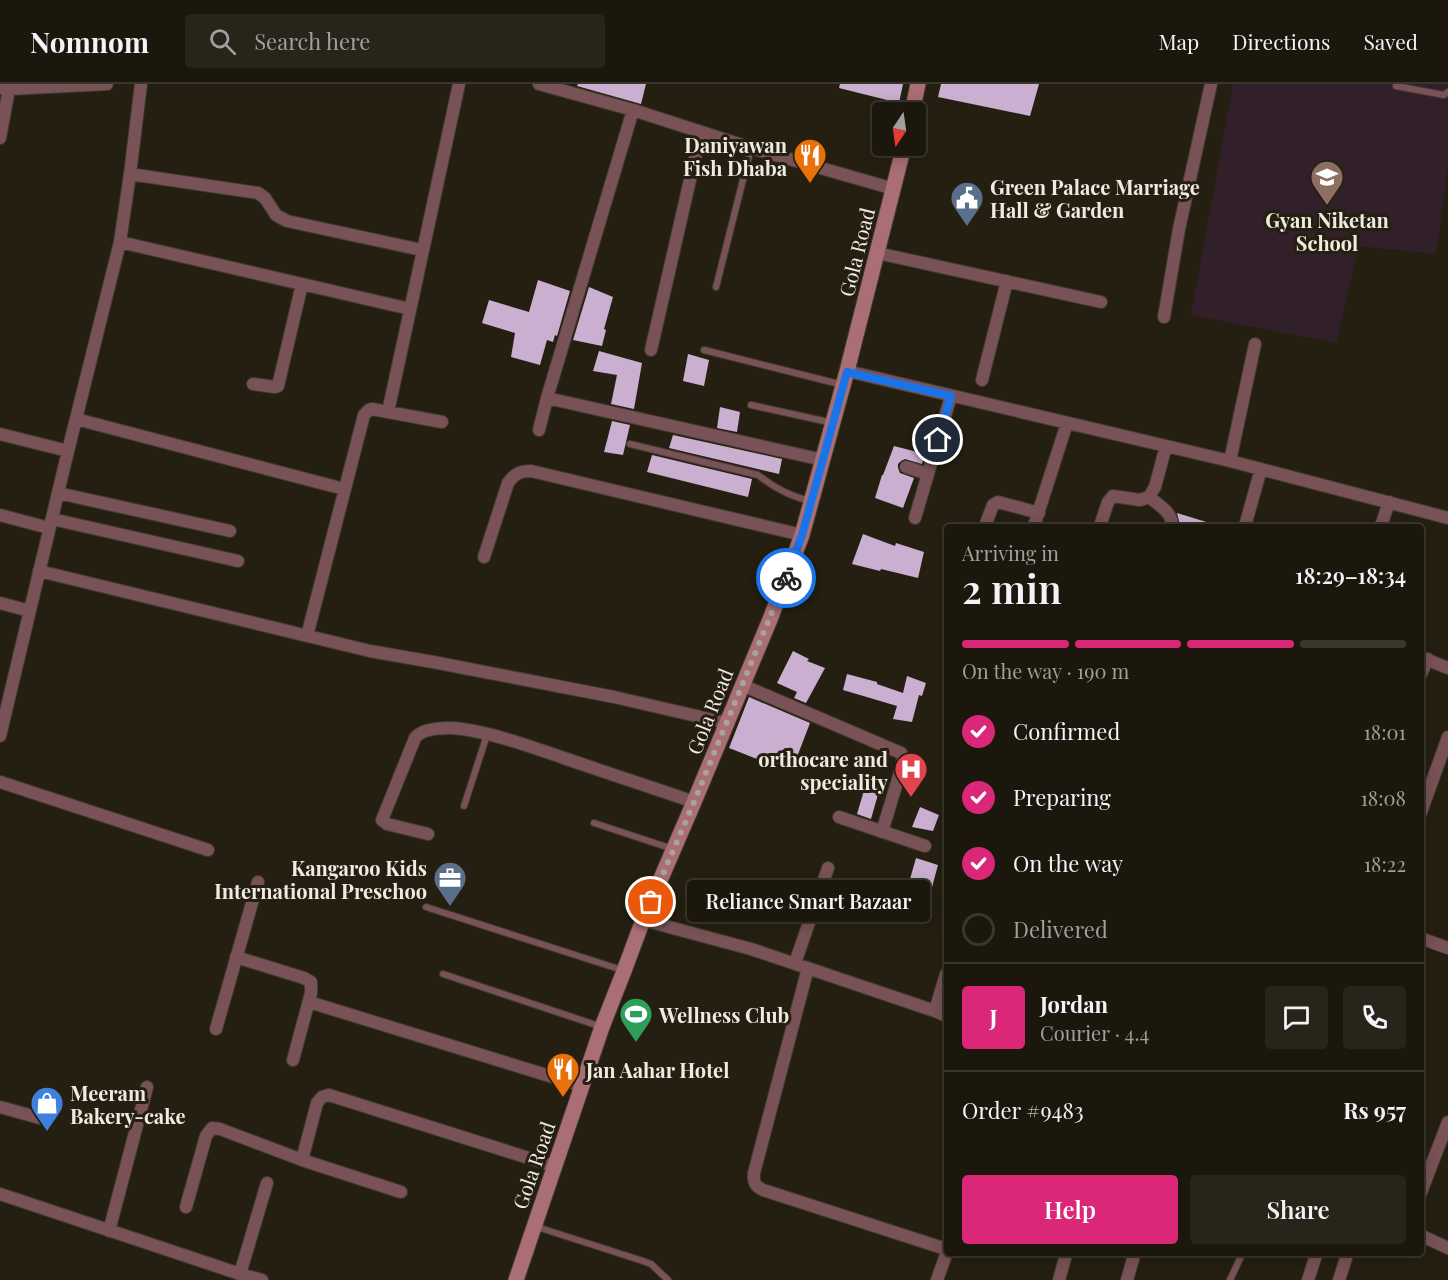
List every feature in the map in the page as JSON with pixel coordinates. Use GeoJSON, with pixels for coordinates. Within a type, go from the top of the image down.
{"type":"FeatureCollection","features":[{"type":"Feature","properties":{"kind":"street"},"geometry":{"type":"LineString","coordinates":[[0,138],[4,89],[101,84]]}},
{"type":"Feature","properties":{"kind":"street"},"geometry":{"type":"LineString","coordinates":[[0,736],[120,242],[141,84]]}},
{"type":"Feature","properties":{"kind":"street"},"geometry":{"type":"LineString","coordinates":[[388,412],[459,84]]}},
{"type":"Feature","properties":{"kind":"street"},"geometry":{"type":"LineString","coordinates":[[539,84],[894,189]]}},
{"type":"Feature","properties":{"kind":"street"},"geometry":{"type":"LineString","coordinates":[[914,102],[918,84]]}},
{"type":"Feature","properties":{"kind":"street"},"geometry":{"type":"LineString","coordinates":[[1164,317],[1179,229],[1211,84]]}},
{"type":"Feature","properties":{"kind":"street"},"geometry":{"type":"LineString","coordinates":[[539,430],[633,110]]}},
{"type":"Feature","properties":{"kind":"street"},"geometry":{"type":"LineString","coordinates":[[651,350],[701,132]]}},
{"type":"Feature","properties":{"kind":"street","name":"Gola Road"},"geometry":{"type":"LineString","coordinates":[[516,1280],[602,1027],[671,849],[694,802],[727,723],[802,535],[902,156]]}},
{"type":"Feature","properties":{"kind":"street"},"geometry":{"type":"LineString","coordinates":[[130,174],[258,193],[266,198],[276,215],[287,220],[422,250]]}},
{"type":"Feature","properties":{"kind":"street"},"geometry":{"type":"LineString","coordinates":[[120,242],[410,309]]}},
{"type":"Feature","properties":{"kind":"street"},"geometry":{"type":"LineString","coordinates":[[877,253],[1101,302]]}},
{"type":"Feature","properties":{"kind":"street"},"geometry":{"type":"LineString","coordinates":[[982,380],[1007,281]]}},
{"type":"Feature","properties":{"kind":"street"},"geometry":{"type":"LineString","coordinates":[[253,384],[278,386],[302,284]]}},
{"type":"Feature","properties":{"kind":"street"},"geometry":{"type":"LineString","coordinates":[[1230,460],[1256,344]]}},
{"type":"Feature","properties":{"kind":"street"},"geometry":{"type":"LineString","coordinates":[[845,378],[951,396],[1230,460],[1448,518]]}},
{"type":"Feature","properties":{"kind":"street"},"geometry":{"type":"LineString","coordinates":[[915,518],[951,396]]}},
{"type":"Feature","properties":{"kind":"street"},"geometry":{"type":"LineString","coordinates":[[547,398],[823,460]]}},
{"type":"Feature","properties":{"kind":"street"},"geometry":{"type":"LineString","coordinates":[[307,636],[364,415],[372,409],[442,422]]}},
{"type":"Feature","properties":{"kind":"street"},"geometry":{"type":"LineString","coordinates":[[76,419],[344,489]]}},
{"type":"Feature","properties":{"kind":"street"},"geometry":{"type":"LineString","coordinates":[[1035,524],[1066,423]]}},
{"type":"Feature","properties":{"kind":"street"},"geometry":{"type":"LineString","coordinates":[[0,434],[68,451]]}},
{"type":"Feature","properties":{"kind":"street"},"geometry":{"type":"LineString","coordinates":[[1101,524],[1108,502],[1113,496],[1140,500],[1149,497],[1155,487],[1166,446]]}},
{"type":"Feature","properties":{"kind":"street"},"geometry":{"type":"LineString","coordinates":[[906,467],[928,474]]}},
{"type":"Feature","properties":{"kind":"street"},"geometry":{"type":"LineString","coordinates":[[1246,524],[1261,469]]}},
{"type":"Feature","properties":{"kind":"street"},"geometry":{"type":"LineString","coordinates":[[484,557],[508,483],[518,472],[525,471],[802,535]]}},
{"type":"Feature","properties":{"kind":"street"},"geometry":{"type":"LineString","coordinates":[[58,493],[230,531]]}},
{"type":"Feature","properties":{"kind":"street"},"geometry":{"type":"LineString","coordinates":[[1149,497],[1170,515],[1172,524]]}},
{"type":"Feature","properties":{"kind":"street"},"geometry":{"type":"LineString","coordinates":[[987,524],[993,505],[998,502],[1039,513]]}},
{"type":"Feature","properties":{"kind":"street"},"geometry":{"type":"LineString","coordinates":[[1382,524],[1389,502]]}},
{"type":"Feature","properties":{"kind":"street"},"geometry":{"type":"LineString","coordinates":[[0,516],[238,561]]}},
{"type":"Feature","properties":{"kind":"street"},"geometry":{"type":"LineString","coordinates":[[39,571],[370,651],[614,697],[727,723]]}},
{"type":"Feature","properties":{"kind":"street"},"geometry":{"type":"LineString","coordinates":[[0,603],[30,610]]}},
{"type":"Feature","properties":{"kind":"street"},"geometry":{"type":"LineString","coordinates":[[1424,658],[1448,668]]}},
{"type":"Feature","properties":{"kind":"street"},"geometry":{"type":"LineString","coordinates":[[742,685],[901,753],[902,766],[882,832]]}},
{"type":"Feature","properties":{"kind":"street"},"geometry":{"type":"LineString","coordinates":[[428,834],[387,824],[382,820],[415,738],[425,730],[464,729],[532,747],[694,802]]}},
{"type":"Feature","properties":{"kind":"street"},"geometry":{"type":"LineString","coordinates":[[1424,805],[1448,737]]}},
{"type":"Feature","properties":{"kind":"street"},"geometry":{"type":"LineString","coordinates":[[0,782],[208,850]]}},
{"type":"Feature","properties":{"kind":"street"},"geometry":{"type":"LineString","coordinates":[[839,817],[925,846]]}},
{"type":"Feature","properties":{"kind":"street"},"geometry":{"type":"LineString","coordinates":[[795,963],[828,868]]}},
{"type":"Feature","properties":{"kind":"street"},"geometry":{"type":"LineString","coordinates":[[216,1029],[258,882]]}},
{"type":"Feature","properties":{"kind":"street"},"geometry":{"type":"LineString","coordinates":[[644,920],[751,949],[941,1014],[944,990]]}},
{"type":"Feature","properties":{"kind":"street"},"geometry":{"type":"LineString","coordinates":[[1424,939],[1448,948]]}},
{"type":"Feature","properties":{"kind":"street"},"geometry":{"type":"LineString","coordinates":[[236,957],[311,982],[309,1002],[292,1060]]}},
{"type":"Feature","properties":{"kind":"street"},"geometry":{"type":"LineString","coordinates":[[808,968],[754,1173],[754,1184],[763,1190],[944,1250]]}},
{"type":"Feature","properties":{"kind":"street"},"geometry":{"type":"LineString","coordinates":[[309,1002],[582,1086]]}},
{"type":"Feature","properties":{"kind":"street"},"geometry":{"type":"LineString","coordinates":[[109,1231],[147,1087]]}},
{"type":"Feature","properties":{"kind":"street"},"geometry":{"type":"LineString","coordinates":[[302,1160],[317,1103],[322,1097],[329,1095],[554,1166]]}},
{"type":"Feature","properties":{"kind":"street"},"geometry":{"type":"LineString","coordinates":[[0,1107],[47,1120]]}},
{"type":"Feature","properties":{"kind":"street"},"geometry":{"type":"LineString","coordinates":[[1424,1185],[1448,1122]]}},
{"type":"Feature","properties":{"kind":"street"},"geometry":{"type":"LineString","coordinates":[[186,1207],[206,1136],[212,1128],[302,1160],[401,1191]]}},
{"type":"Feature","properties":{"kind":"street"},"geometry":{"type":"LineString","coordinates":[[240,1274],[267,1183]]}},
{"type":"Feature","properties":{"kind":"street"},"geometry":{"type":"LineString","coordinates":[[0,1194],[262,1280]]}},
{"type":"Feature","properties":{"kind":"street"},"geometry":{"type":"LineString","coordinates":[[1424,1237],[1448,1248]]}},
{"type":"Feature","properties":{"kind":"street"},"geometry":{"type":"LineString","coordinates":[[937,1280],[945,1256]]}},
{"type":"Feature","properties":{"kind":"street"},"geometry":{"type":"LineString","coordinates":[[1059,1280],[1064,1256]]}},
{"type":"Feature","properties":{"kind":"street"},"geometry":{"type":"LineString","coordinates":[[1127,1280],[1135,1256]]}},
{"type":"Feature","properties":{"kind":"street"},"geometry":{"type":"LineString","coordinates":[[1308,1280],[1316,1256]]}},
{"type":"Feature","properties":{"kind":"street"},"geometry":{"type":"LineString","coordinates":[[1339,1280],[1347,1256]]}},
{"type":"Feature","properties":{"kind":"lane"},"geometry":{"type":"LineString","coordinates":[[1396,86],[1444,95],[1448,92]]}},
{"type":"Feature","properties":{"kind":"lane"},"geometry":{"type":"LineString","coordinates":[[716,287],[751,148]]}},
{"type":"Feature","properties":{"kind":"lane"},"geometry":{"type":"LineString","coordinates":[[704,350],[845,378]]}},
{"type":"Feature","properties":{"kind":"lane"},"geometry":{"type":"LineString","coordinates":[[751,405],[833,423]]}},
{"type":"Feature","properties":{"kind":"lane"},"geometry":{"type":"LineString","coordinates":[[630,444],[758,475],[798,499],[811,501]]}},
{"type":"Feature","properties":{"kind":"lane"},"geometry":{"type":"LineString","coordinates":[[464,806],[487,735]]}},
{"type":"Feature","properties":{"kind":"lane"},"geometry":{"type":"LineString","coordinates":[[594,823],[671,849]]}},
{"type":"Feature","properties":{"kind":"lane"},"geometry":{"type":"LineString","coordinates":[[426,908],[624,970]]}},
{"type":"Feature","properties":{"kind":"lane"},"geometry":{"type":"LineString","coordinates":[[442,974],[602,1027]]}},
{"type":"Feature","properties":{"kind":"lane"},"geometry":{"type":"LineString","coordinates":[[534,1226],[651,1264],[668,1280]]}},
{"type":"Feature","properties":{"kind":"lane"},"geometry":{"type":"LineString","coordinates":[[1230,1280],[1241,1256]]}},
{"type":"Feature","properties":{"kind":"shaded area","name":"Gyan Niketan School"},"geometry":{"type":"Polygon","coordinates":[[[1233,84],[1448,84],[1448,167],[1436,254],[1359,246],[1336,343],[1191,315],[1233,84]]]}},
{"type":"Feature","properties":{"kind":"building"},"geometry":{"type":"Polygon","coordinates":[[[578,84],[646,84],[641,104],[577,86],[578,84]]]}},
{"type":"Feature","properties":{"kind":"building"},"geometry":{"type":"Polygon","coordinates":[[[840,84],[903,84],[899,102],[839,88],[840,84]]]}},
{"type":"Feature","properties":{"kind":"building"},"geometry":{"type":"Polygon","coordinates":[[[941,84],[1039,84],[1030,116],[938,97],[941,84]]]}},
{"type":"Feature","properties":{"kind":"building"},"geometry":{"type":"Polygon","coordinates":[[[538,280],[570,291],[557,336],[555,335],[553,342],[547,340],[540,365],[511,357],[515,333],[482,323],[489,300],[529,312],[538,280]]]}},
{"type":"Feature","properties":{"kind":"building"},"geometry":{"type":"Polygon","coordinates":[[[589,287],[613,297],[602,346],[573,340],[589,287]]]}},
{"type":"Feature","properties":{"kind":"building"},"geometry":{"type":"Polygon","coordinates":[[[599,351],[642,363],[634,409],[611,404],[617,375],[593,371],[599,351]]]}},
{"type":"Feature","properties":{"kind":"building"},"geometry":{"type":"Polygon","coordinates":[[[688,354],[709,360],[704,386],[683,381],[688,354]]]}},
{"type":"Feature","properties":{"kind":"building"},"geometry":{"type":"Polygon","coordinates":[[[720,407],[740,412],[737,432],[717,428],[720,407]]]}},
{"type":"Feature","properties":{"kind":"building"},"geometry":{"type":"Polygon","coordinates":[[[612,421],[630,425],[623,455],[604,452],[612,421]]]}},
{"type":"Feature","properties":{"kind":"building"},"geometry":{"type":"Polygon","coordinates":[[[673,435],[782,459],[779,474],[669,448],[673,435]]]}},
{"type":"Feature","properties":{"kind":"building"},"geometry":{"type":"Polygon","coordinates":[[[894,446],[925,454],[922,464],[905,459],[898,464],[900,473],[914,478],[903,508],[875,498],[894,446]]]}},
{"type":"Feature","properties":{"kind":"building"},"geometry":{"type":"Polygon","coordinates":[[[652,455],[752,479],[748,497],[647,472],[652,455]]]}},
{"type":"Feature","properties":{"kind":"building"},"geometry":{"type":"Polygon","coordinates":[[[1177,513],[1213,524],[1180,524],[1177,513]]]}},
{"type":"Feature","properties":{"kind":"building"},"geometry":{"type":"Polygon","coordinates":[[[863,534],[895,546],[896,543],[924,552],[918,578],[852,564],[863,534]]]}},
{"type":"Feature","properties":{"kind":"building"},"geometry":{"type":"Polygon","coordinates":[[[793,651],[809,659],[807,661],[825,668],[806,703],[794,698],[797,692],[777,683],[793,651]]]}},
{"type":"Feature","properties":{"kind":"building"},"geometry":{"type":"Polygon","coordinates":[[[847,674],[877,682],[877,684],[903,693],[907,676],[926,683],[922,696],[919,695],[912,722],[893,719],[897,706],[843,690],[847,674]]]}},
{"type":"Feature","properties":{"kind":"building"},"geometry":{"type":"Polygon","coordinates":[[[749,697],[810,723],[792,770],[729,748],[749,697]]]}},
{"type":"Feature","properties":{"kind":"building"},"geometry":{"type":"Polygon","coordinates":[[[865,787],[879,791],[871,819],[857,814],[865,787]]]}},
{"type":"Feature","properties":{"kind":"building"},"geometry":{"type":"Polygon","coordinates":[[[920,807],[939,815],[933,831],[912,827],[920,807]]]}},
{"type":"Feature","properties":{"kind":"building"},"geometry":{"type":"Polygon","coordinates":[[[916,858],[938,865],[931,891],[908,886],[916,858]]]}},
{"type":"Feature","properties":{"kind":"way so far"},"geometry":{"type":"LineString","coordinates":[[651,902],[786,578]]}},
{"type":"Feature","properties":{"kind":"place","name":"Daniyawan Fish Dhaba"},"geometry":{"type":"Point","coordinates":[810,184]}},
{"type":"Feature","properties":{"kind":"place","name":"Gyan Niketan School"},"geometry":{"type":"Point","coordinates":[1327,206]}},
{"type":"Feature","properties":{"kind":"place","name":"Green Palace Marriage Hall & Garden"},"geometry":{"type":"Point","coordinates":[967,227]}},
{"type":"Feature","properties":{"kind":"place","name":"orthocare and speciality"},"geometry":{"type":"Point","coordinates":[911,798]}},
{"type":"Feature","properties":{"kind":"place","name":"Reliance Smart Bazaar"},"geometry":{"type":"Point","coordinates":[651,902]}},
{"type":"Feature","properties":{"kind":"place","name":"Kangaroo Kids International Preschoo"},"geometry":{"type":"Point","coordinates":[450,907]}},
{"type":"Feature","properties":{"kind":"place","name":"Wellness Club"},"geometry":{"type":"Point","coordinates":[636,1043]}},
{"type":"Feature","properties":{"kind":"place","name":"Jan Aahar Hotel"},"geometry":{"type":"Point","coordinates":[563,1098]}},
{"type":"Feature","properties":{"kind":"place","name":"Meeram Bakery-cake"},"geometry":{"type":"Point","coordinates":[47,1132]}},
{"type":"Feature","properties":{"kind":"route"},"geometry":{"type":"LineString","coordinates":[[786,578],[802,535],[847,372],[951,396],[938,440]]}}]}
